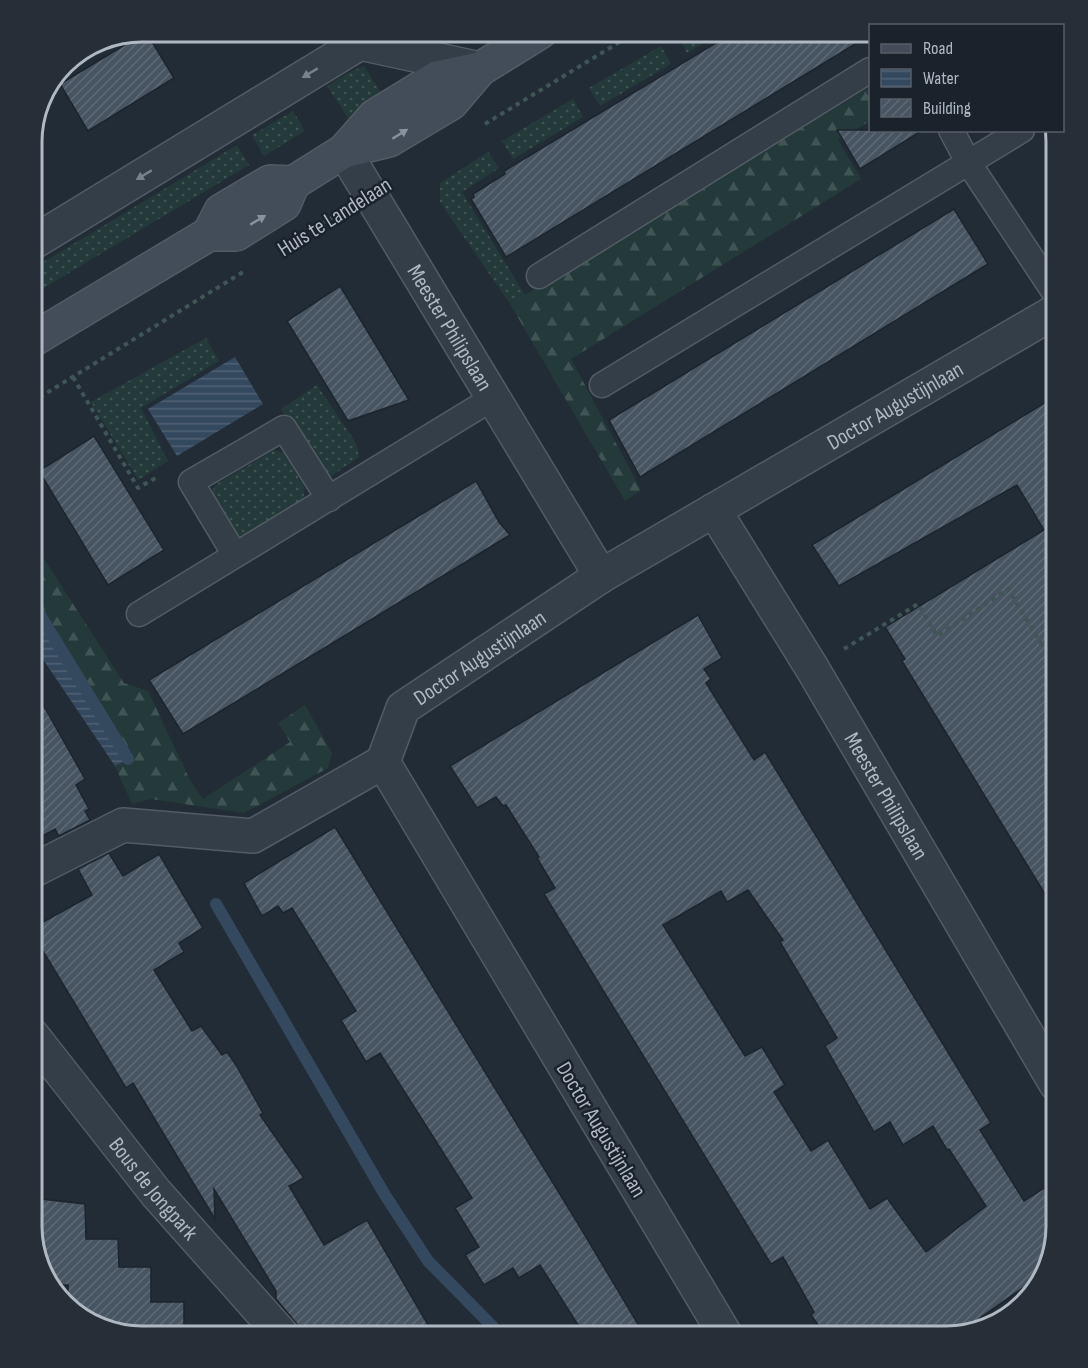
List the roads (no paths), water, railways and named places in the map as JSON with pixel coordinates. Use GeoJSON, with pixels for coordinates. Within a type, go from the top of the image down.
{"type":"FeatureCollection","features":[{"type":"Feature","properties":{"kind":"street"},"geometry":{"type":"LineString","coordinates":[[42,237],[360,43],[371,42]]}},
{"type":"Feature","properties":{"kind":"street"},"geometry":{"type":"LineString","coordinates":[[398,42],[480,69]]}},
{"type":"Feature","properties":{"kind":"street","name":"Huis te Landelaan"},"geometry":{"type":"LineString","coordinates":[[42,334],[209,234],[236,234],[285,204],[293,183],[344,151],[389,140],[451,103],[480,69],[524,42]]}},
{"type":"Feature","properties":{"kind":"street","name":"Meester Philipslaan"},"geometry":{"type":"LineString","coordinates":[[344,151],[601,576]]}},
{"type":"Feature","properties":{"kind":"street","name":"Doctor Augustijnlaan"},"geometry":{"type":"LineString","coordinates":[[720,1326],[382,762],[403,708],[601,576],[1046,317]]}},
{"type":"Feature","properties":{"kind":"street","name":"Meester Philipslaan"},"geometry":{"type":"LineString","coordinates":[[714,510],[812,668],[1046,1067]]}},
{"type":"Feature","properties":{"kind":"street"},"geometry":{"type":"LineString","coordinates":[[42,866],[123,825],[253,836],[382,762]]}},
{"type":"Feature","properties":{"kind":"street","name":"Bous de Jongpark"},"geometry":{"type":"LineString","coordinates":[[42,1048],[156,1193],[274,1326]]}},
{"type":"Feature","properties":{"kind":"lane"},"geometry":{"type":"LineString","coordinates":[[539,276],[869,71]]}},
{"type":"Feature","properties":{"kind":"lane"},"geometry":{"type":"LineString","coordinates":[[952,132],[968,162],[1046,280]]}},
{"type":"Feature","properties":{"kind":"lane"},"geometry":{"type":"LineString","coordinates":[[602,385],[1019,132]]}},
{"type":"Feature","properties":{"kind":"lane"},"geometry":{"type":"LineString","coordinates":[[139,614],[494,398]]}},
{"type":"Feature","properties":{"kind":"lane"},"geometry":{"type":"LineString","coordinates":[[235,555],[191,482],[284,428],[328,499]]}},
{"type":"Feature","properties":{"kind":"water"},"geometry":{"type":"Polygon","coordinates":[[[235,357],[263,404],[177,456],[148,409],[235,357]]]}},
{"type":"Feature","properties":{"kind":"water"},"geometry":{"type":"Polygon","coordinates":[[[42,618],[128,759],[115,766],[42,658],[42,618]]]}},
{"type":"Feature","properties":{"kind":"waterway"},"geometry":{"type":"LineString","coordinates":[[42,618],[128,759]]}},
{"type":"Feature","properties":{"kind":"waterway"},"geometry":{"type":"LineString","coordinates":[[216,904],[385,1195],[428,1261],[492,1326]]}}]}
